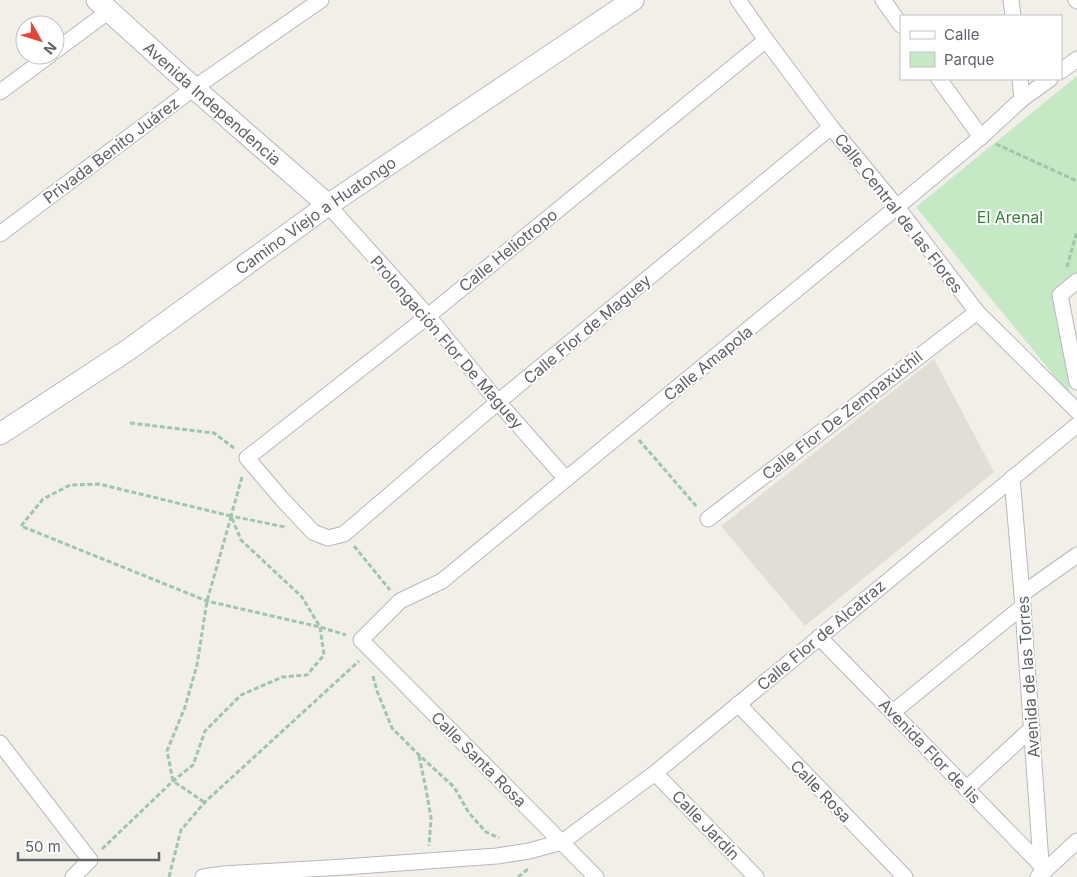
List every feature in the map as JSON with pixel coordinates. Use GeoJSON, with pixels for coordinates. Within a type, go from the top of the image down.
{"type":"FeatureCollection","features":[{"type":"Feature","properties":{"kind":"main road","name":"Camino Viejo a Huatongo"},"geometry":{"type":"LineString","coordinates":[[0,434],[128,350],[328,206],[633,0]]}},
{"type":"Feature","properties":{"kind":"main road","name":"Avenida Independencia"},"geometry":{"type":"LineString","coordinates":[[103,6],[328,206]]}},
{"type":"Feature","properties":{"kind":"street","name":"Privada Benito Juárez"},"geometry":{"type":"LineString","coordinates":[[0,234],[194,88],[321,0]]}},
{"type":"Feature","properties":{"kind":"street","name":"Calle Central de las Flores"},"geometry":{"type":"LineString","coordinates":[[738,0],[831,126],[898,207],[977,312],[1077,425]]}},
{"type":"Feature","properties":{"kind":"street"},"geometry":{"type":"LineString","coordinates":[[883,0],[900,24]]}},
{"type":"Feature","properties":{"kind":"street"},"geometry":{"type":"LineString","coordinates":[[1011,0],[1013,15]]}},
{"type":"Feature","properties":{"kind":"street"},"geometry":{"type":"LineString","coordinates":[[65,42],[103,6]]}},
{"type":"Feature","properties":{"kind":"street","name":"Calle Heliotropo"},"geometry":{"type":"LineString","coordinates":[[247,458],[428,316],[766,40]]}},
{"type":"Feature","properties":{"kind":"street"},"geometry":{"type":"LineString","coordinates":[[1062,70],[1077,59]]}},
{"type":"Feature","properties":{"kind":"street"},"geometry":{"type":"LineString","coordinates":[[0,92],[36,65]]}},
{"type":"Feature","properties":{"kind":"street"},"geometry":{"type":"LineString","coordinates":[[940,80],[980,137]]}},
{"type":"Feature","properties":{"kind":"street"},"geometry":{"type":"LineString","coordinates":[[1020,80],[1022,99]]}},
{"type":"Feature","properties":{"kind":"street","name":"Calle Amapola"},"geometry":{"type":"LineString","coordinates":[[362,640],[400,601],[442,581],[898,207],[1022,99],[1049,80]]}},
{"type":"Feature","properties":{"kind":"street","name":"Calle Flor de Maguey"},"geometry":{"type":"LineString","coordinates":[[344,534],[498,402],[831,126]]}},
{"type":"Feature","properties":{"kind":"street","name":"Prolongación Flor De Maguey"},"geometry":{"type":"LineString","coordinates":[[328,206],[428,316],[498,402],[566,479]]}},
{"type":"Feature","properties":{"kind":"street"},"geometry":{"type":"LineString","coordinates":[[1077,281],[1060,295],[1077,382]]}},
{"type":"Feature","properties":{"kind":"street","name":"Calle Flor De Zempaxúchil"},"geometry":{"type":"LineString","coordinates":[[708,519],[977,312]]}},
{"type":"Feature","properties":{"kind":"street","name":"Calle Flor de Alcatraz"},"geometry":{"type":"LineString","coordinates":[[562,842],[655,773],[1077,425]]}},
{"type":"Feature","properties":{"kind":"street"},"geometry":{"type":"LineString","coordinates":[[247,458],[282,500],[313,532],[328,538],[344,534]]}},
{"type":"Feature","properties":{"kind":"street","name":"Avenida de las Torres"},"geometry":{"type":"LineString","coordinates":[[1012,478],[1032,728],[1041,873]]}},
{"type":"Feature","properties":{"kind":"street"},"geometry":{"type":"LineString","coordinates":[[892,712],[1077,555]]}},
{"type":"Feature","properties":{"kind":"street","name":"Avenida Flor de lis"},"geometry":{"type":"LineString","coordinates":[[819,637],[966,789],[1041,873]]}},
{"type":"Feature","properties":{"kind":"street","name":"Calle Santa Rosa"},"geometry":{"type":"LineString","coordinates":[[362,640],[596,877]]}},
{"type":"Feature","properties":{"kind":"street","name":"Calle Rosa"},"geometry":{"type":"LineString","coordinates":[[738,704],[905,877]]}},
{"type":"Feature","properties":{"kind":"street"},"geometry":{"type":"LineString","coordinates":[[966,789],[1032,728]]}},
{"type":"Feature","properties":{"kind":"street"},"geometry":{"type":"LineString","coordinates":[[0,743],[90,860],[79,876]]}},
{"type":"Feature","properties":{"kind":"street","name":"Calle Jardín"},"geometry":{"type":"LineString","coordinates":[[655,773],[756,877]]}},
{"type":"Feature","properties":{"kind":"street"},"geometry":{"type":"LineString","coordinates":[[1041,873],[1077,841]]}},
{"type":"Feature","properties":{"kind":"street"},"geometry":{"type":"LineString","coordinates":[[203,877],[223,874],[496,856],[528,851],[562,842]]}},
{"type":"Feature","properties":{"kind":"path"},"geometry":{"type":"LineString","coordinates":[[980,137],[1077,181]]}},
{"type":"Feature","properties":{"kind":"path"},"geometry":{"type":"LineString","coordinates":[[1060,295],[1077,231]]}},
{"type":"Feature","properties":{"kind":"path"},"geometry":{"type":"LineString","coordinates":[[130,423],[214,433],[247,458],[207,601],[198,665],[185,707],[167,751],[173,781],[205,802]]}},
{"type":"Feature","properties":{"kind":"path"},"geometry":{"type":"LineString","coordinates":[[628,428],[708,519]]}},
{"type":"Feature","properties":{"kind":"path"},"geometry":{"type":"LineString","coordinates":[[169,877],[181,830],[205,802],[355,666],[366,654],[362,640],[320,627],[207,601],[21,526],[43,499],[70,484],[99,484],[231,516],[313,532]]}},
{"type":"Feature","properties":{"kind":"path"},"geometry":{"type":"LineString","coordinates":[[90,860],[173,781],[193,765],[205,731],[241,695],[282,677],[307,675],[324,655],[320,627],[302,597],[241,540],[231,516]]}},
{"type":"Feature","properties":{"kind":"path"},"geometry":{"type":"LineString","coordinates":[[344,534],[400,601]]}},
{"type":"Feature","properties":{"kind":"path"},"geometry":{"type":"LineString","coordinates":[[372,672],[377,691],[392,728],[418,755],[454,787],[470,813],[486,832],[528,851]]}},
{"type":"Feature","properties":{"kind":"path"},"geometry":{"type":"LineString","coordinates":[[418,755],[431,818],[427,862]]}},
{"type":"Feature","properties":{"kind":"shaded area"},"geometry":{"type":"Polygon","coordinates":[[[934,359],[994,472],[805,626],[721,526],[934,359]]]}},
{"type":"Feature","properties":{"kind":"green space","name":"El Arenal"},"geometry":{"type":"Polygon","coordinates":[[[1077,76],[1077,273],[1055,291],[1070,395],[916,207],[1077,76]]]}}]}
